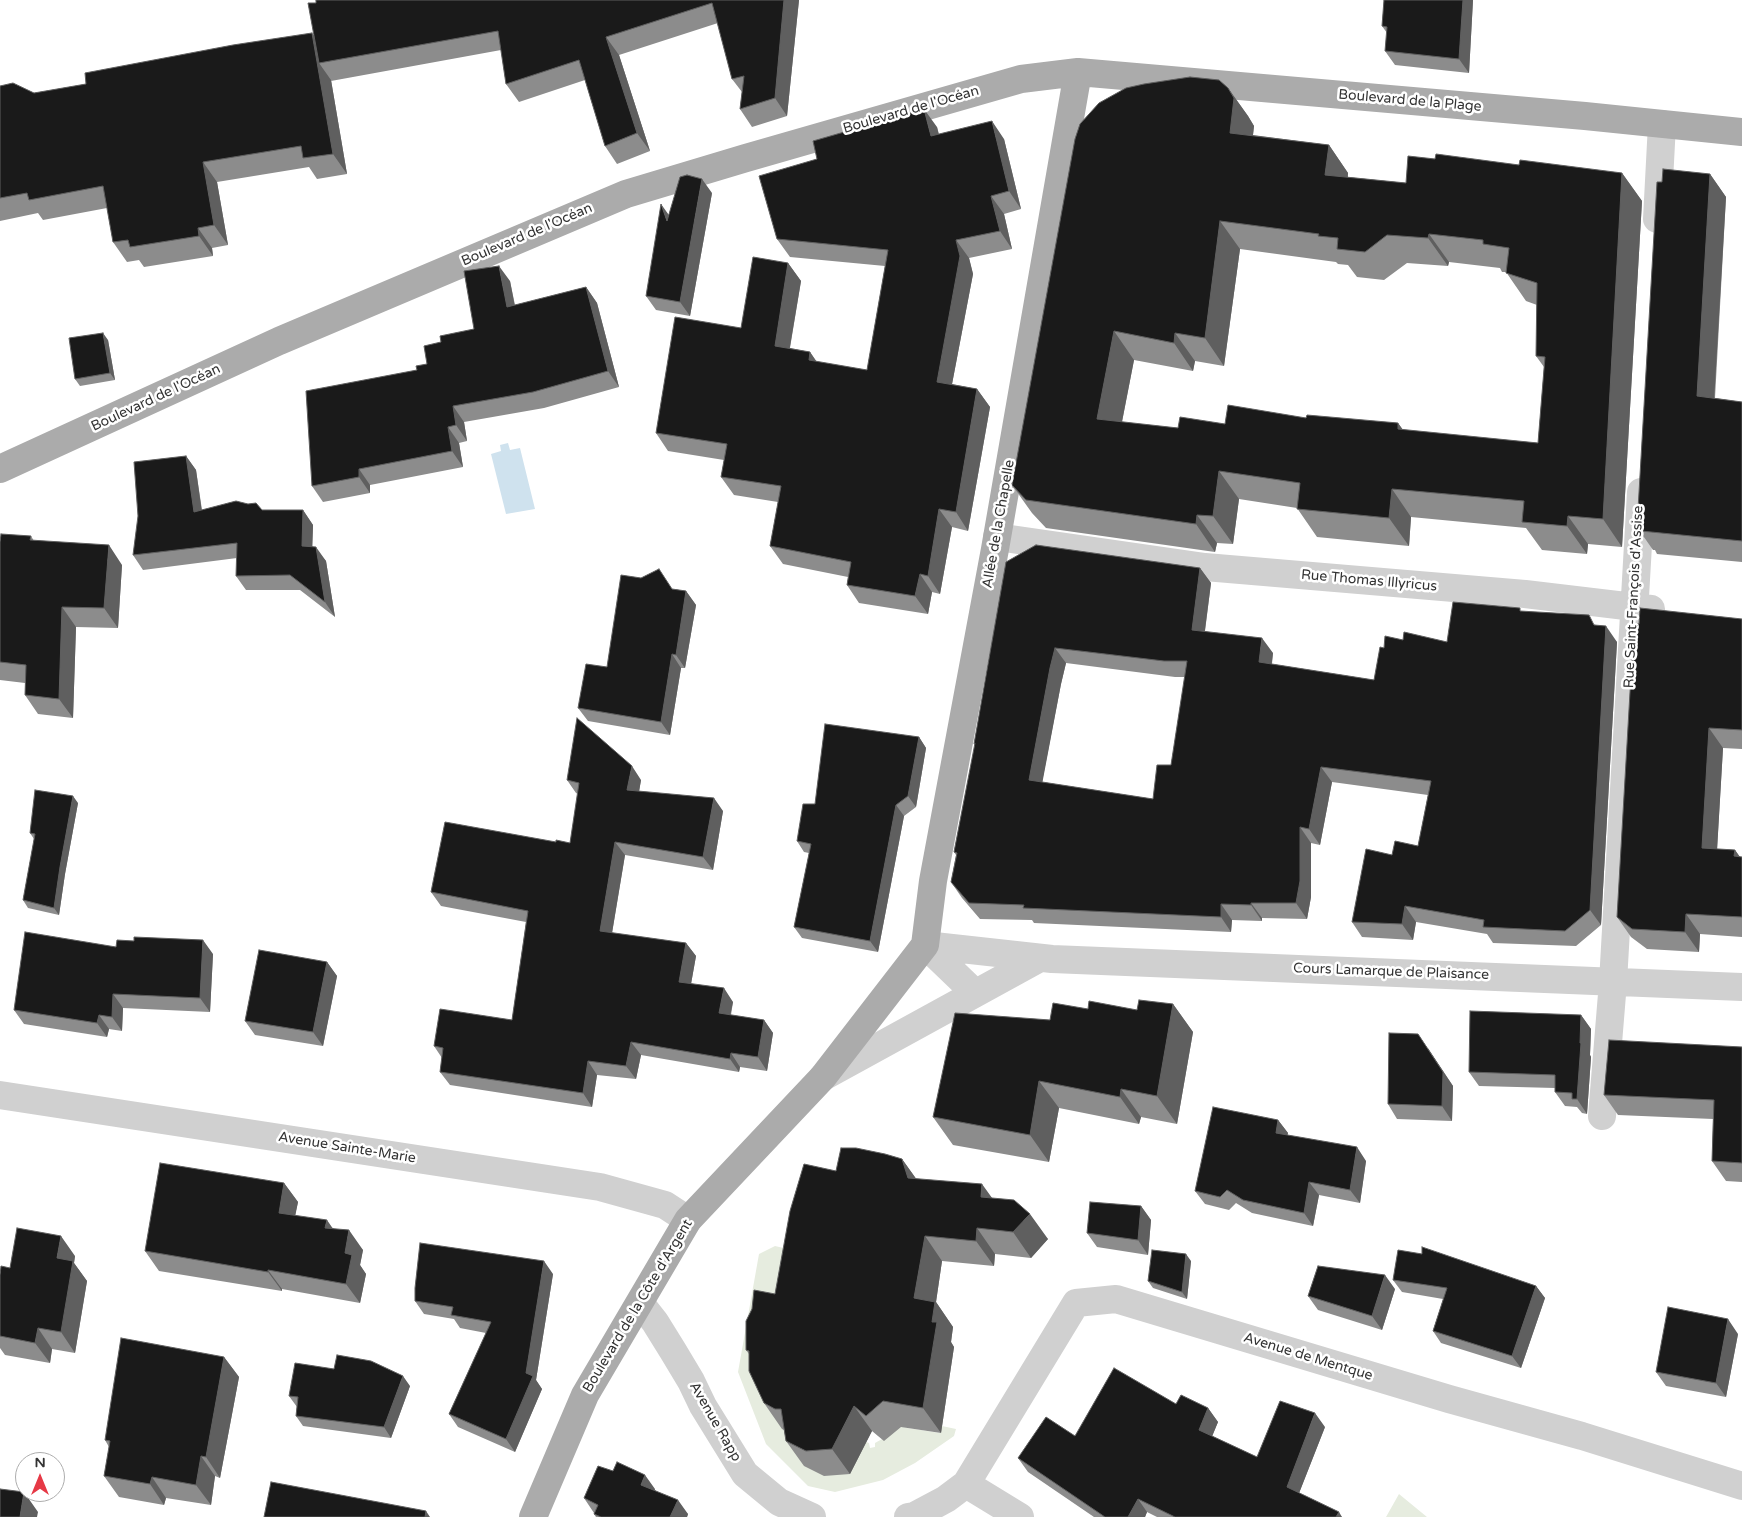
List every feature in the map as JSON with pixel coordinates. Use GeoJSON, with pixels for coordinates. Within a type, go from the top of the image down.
{"type":"FeatureCollection","features":[{"type":"Feature","properties":{"kind":"main road","name":"Boulevard de la Plage"},"geometry":{"type":"LineString","coordinates":[[1078,72],[1742,132]]}},
{"type":"Feature","properties":{"kind":"main road","name":"Boulevard de l'Océan"},"geometry":{"type":"LineString","coordinates":[[0,469],[279,341],[626,194],[1021,79],[1078,72]]}},
{"type":"Feature","properties":{"kind":"main road","name":"Allée de la Chapelle"},"geometry":{"type":"LineString","coordinates":[[925,945],[933,881],[1078,72]]}},
{"type":"Feature","properties":{"kind":"main road","name":"Boulevard de la Côte d'Argent"},"geometry":{"type":"LineString","coordinates":[[533,1517],[585,1394],[688,1220],[823,1077],[925,945]]}},
{"type":"Feature","properties":{"kind":"street"},"geometry":{"type":"LineString","coordinates":[[1656,241],[1662,124]]}},
{"type":"Feature","properties":{"kind":"street","name":"Rue Saint-François d'Assise"},"geometry":{"type":"LineString","coordinates":[[1602,1116],[1613,982],[1642,469]]}},
{"type":"Feature","properties":{"kind":"street","name":"Rue Thomas Illyricus"},"geometry":{"type":"LineString","coordinates":[[996,537],[1205,567],[1525,594],[1673,612]]}},
{"type":"Feature","properties":{"kind":"street"},"geometry":{"type":"LineString","coordinates":[[925,945],[975,993],[1040,958]]}},
{"type":"Feature","properties":{"kind":"street","name":"Cours Lamarque de Plaisance"},"geometry":{"type":"LineString","coordinates":[[925,945],[1040,958],[1742,987]]}},
{"type":"Feature","properties":{"kind":"street","name":"Boulevard de la Côte d'Argent"},"geometry":{"type":"LineString","coordinates":[[823,1077],[975,993]]}},
{"type":"Feature","properties":{"kind":"street","name":"Avenue Sainte-Marie"},"geometry":{"type":"LineString","coordinates":[[0,1095],[600,1187],[665,1205],[688,1220]]}},
{"type":"Feature","properties":{"kind":"street","name":"Avenue de Mentque"},"geometry":{"type":"LineString","coordinates":[[966,1484],[1076,1303],[1116,1300],[1449,1399],[1582,1436],[1742,1486]]}},
{"type":"Feature","properties":{"kind":"street","name":"Avenue Rapp"},"geometry":{"type":"LineString","coordinates":[[640,1303],[655,1322],[692,1381],[703,1406],[745,1474],[778,1502],[812,1517]]}},
{"type":"Feature","properties":{"kind":"street"},"geometry":{"type":"LineString","coordinates":[[908,1517],[914,1516],[946,1499],[966,1484],[1020,1517]]}},
{"type":"Feature","properties":{"kind":"shaded area"},"geometry":{"type":"Polygon","coordinates":[[[775,1246],[809,1254],[864,1441],[869,1443],[870,1448],[875,1447],[875,1443],[882,1439],[891,1422],[908,1428],[940,1433],[942,1426],[956,1429],[954,1436],[915,1463],[883,1480],[835,1492],[808,1486],[766,1444],[738,1372],[759,1254],[775,1246]]]}},
{"type":"Feature","properties":{"kind":"shaded area"},"geometry":{"type":"Polygon","coordinates":[[[1399,1494],[1427,1517],[1386,1517],[1399,1494]]]}},
{"type":"Feature","properties":{"kind":"water"},"geometry":{"type":"Polygon","coordinates":[[[508,443],[510,450],[520,448],[535,509],[506,514],[491,454],[501,451],[500,445],[508,443]]]}},
{"type":"Feature","properties":{"kind":"building"},"geometry":{"type":"Polygon","coordinates":[[[316,0],[784,0],[775,98],[740,109],[744,76],[732,79],[712,3],[606,37],[637,133],[605,146],[579,60],[506,84],[498,31],[319,63],[308,3],[316,3],[316,0]]]}},
{"type":"Feature","properties":{"kind":"building"},"geometry":{"type":"Polygon","coordinates":[[[1384,0],[1463,0],[1459,59],[1385,51],[1387,27],[1382,26],[1384,0]]]}},
{"type":"Feature","properties":{"kind":"building"},"geometry":{"type":"Polygon","coordinates":[[[312,33],[333,154],[303,158],[301,146],[203,162],[214,225],[198,228],[199,236],[130,247],[128,240],[113,242],[103,186],[29,200],[27,193],[0,198],[0,86],[13,83],[34,93],[86,84],[85,73],[233,45],[312,33]]]}},
{"type":"Feature","properties":{"kind":"building"},"geometry":{"type":"Polygon","coordinates":[[[1190,77],[1219,80],[1228,88],[1234,98],[1230,133],[1329,145],[1325,175],[1406,183],[1408,156],[1435,159],[1436,154],[1519,165],[1520,160],[1622,173],[1603,519],[1568,516],[1567,526],[1522,522],[1524,501],[1392,489],[1389,518],[1297,509],[1300,483],[1219,471],[1213,516],[1197,515],[1196,524],[1026,500],[1012,485],[1075,139],[1080,124],[1099,103],[1126,88],[1190,77]],[[1220,221],[1205,338],[1175,333],[1174,343],[1114,331],[1097,419],[1178,428],[1180,417],[1225,424],[1228,405],[1306,418],[1307,415],[1398,423],[1398,429],[1538,443],[1545,357],[1536,356],[1537,283],[1506,273],[1509,248],[1483,244],[1483,240],[1429,234],[1428,238],[1387,235],[1365,252],[1337,249],[1338,238],[1318,236],[1319,234],[1220,221]]]}},
{"type":"Feature","properties":{"kind":"building"},"geometry":{"type":"Polygon","coordinates":[[[924,109],[931,136],[992,121],[1009,191],[991,196],[1000,231],[956,240],[960,256],[937,382],[977,389],[956,512],[939,509],[928,576],[920,574],[915,596],[847,585],[851,562],[770,546],[781,486],[721,477],[727,444],[656,433],[675,317],[741,328],[753,257],[788,263],[775,346],[810,352],[809,360],[867,370],[888,250],[777,239],[759,176],[817,159],[813,141],[924,109]]]}},
{"type":"Feature","properties":{"kind":"building"},"geometry":{"type":"Polygon","coordinates":[[[1663,169],[1710,174],[1697,396],[1742,402],[1742,541],[1641,531],[1641,528],[1637,527],[1657,182],[1662,182],[1663,169]]]}},
{"type":"Feature","properties":{"kind":"building"},"geometry":{"type":"Polygon","coordinates":[[[687,175],[702,179],[680,302],[646,296],[661,204],[667,221],[680,177],[687,175]]]}},
{"type":"Feature","properties":{"kind":"building"},"geometry":{"type":"Polygon","coordinates":[[[499,266],[507,307],[586,287],[608,371],[533,392],[453,406],[456,425],[448,427],[452,451],[359,469],[359,477],[312,486],[306,391],[417,370],[416,366],[427,364],[424,346],[441,342],[440,336],[474,329],[464,271],[499,266]]]}},
{"type":"Feature","properties":{"kind":"building"},"geometry":{"type":"Polygon","coordinates":[[[103,333],[110,373],[75,379],[69,338],[103,333]]]}},
{"type":"Feature","properties":{"kind":"building"},"geometry":{"type":"Polygon","coordinates":[[[186,456],[194,512],[236,501],[248,504],[256,503],[262,510],[303,510],[302,546],[316,547],[325,602],[290,575],[236,576],[237,543],[133,555],[138,516],[134,462],[186,456]]]}},
{"type":"Feature","properties":{"kind":"building"},"geometry":{"type":"Polygon","coordinates":[[[1,534],[31,536],[30,540],[109,545],[104,608],[62,607],[59,699],[25,695],[26,665],[0,662],[1,534]]]}},
{"type":"Feature","properties":{"kind":"building"},"geometry":{"type":"Polygon","coordinates":[[[1036,545],[1200,568],[1192,630],[1262,638],[1259,662],[1374,680],[1380,647],[1384,648],[1385,636],[1403,640],[1404,632],[1447,642],[1453,602],[1520,608],[1520,611],[1589,615],[1594,625],[1606,626],[1590,910],[1565,931],[1483,927],[1484,920],[1405,906],[1402,924],[1352,922],[1366,849],[1392,855],[1395,841],[1418,846],[1431,781],[1321,767],[1309,829],[1300,827],[1300,881],[1296,903],[1221,904],[1221,917],[1023,908],[1024,905],[969,903],[951,882],[957,853],[954,852],[1006,562],[1036,545]],[[1055,648],[1029,780],[1153,799],[1157,765],[1171,765],[1187,661],[1164,661],[1055,648]]]}},
{"type":"Feature","properties":{"kind":"building"},"geometry":{"type":"Polygon","coordinates":[[[659,569],[672,589],[686,591],[676,655],[672,654],[661,722],[578,708],[586,664],[607,667],[621,575],[641,578],[659,569]]]}},
{"type":"Feature","properties":{"kind":"building"},"geometry":{"type":"Polygon","coordinates":[[[1640,608],[1742,619],[1742,730],[1709,728],[1702,848],[1735,850],[1734,856],[1742,857],[1742,917],[1686,914],[1685,932],[1632,929],[1617,917],[1634,623],[1639,624],[1640,608]]]}},
{"type":"Feature","properties":{"kind":"building"},"geometry":{"type":"Polygon","coordinates":[[[577,718],[632,766],[627,790],[714,798],[703,857],[615,842],[600,931],[686,943],[679,982],[724,988],[719,1013],[764,1020],[758,1057],[731,1053],[730,1059],[631,1042],[626,1066],[588,1061],[583,1093],[440,1072],[443,1048],[434,1046],[440,1009],[512,1020],[528,911],[431,892],[445,822],[570,843],[579,783],[567,780],[577,718]]]}},
{"type":"Feature","properties":{"kind":"building"},"geometry":{"type":"Polygon","coordinates":[[[825,724],[919,737],[908,796],[896,805],[870,941],[794,927],[811,844],[797,841],[803,804],[815,804],[825,724]]]}},
{"type":"Feature","properties":{"kind":"building"},"geometry":{"type":"Polygon","coordinates":[[[35,790],[73,796],[54,908],[23,900],[35,834],[30,833],[35,790]]]}},
{"type":"Feature","properties":{"kind":"building"},"geometry":{"type":"Polygon","coordinates":[[[25,932],[116,947],[117,940],[134,941],[134,937],[203,940],[200,998],[113,994],[112,1017],[99,1015],[97,1023],[14,1010],[25,932]]]}},
{"type":"Feature","properties":{"kind":"building"},"geometry":{"type":"Polygon","coordinates":[[[259,950],[327,962],[313,1032],[245,1021],[259,950]]]}},
{"type":"Feature","properties":{"kind":"building"},"geometry":{"type":"Polygon","coordinates":[[[1139,1000],[1173,1004],[1157,1096],[1121,1089],[1120,1097],[1039,1081],[1030,1135],[933,1117],[955,1013],[1050,1020],[1053,1003],[1088,1009],[1089,1001],[1137,1010],[1139,1000]]]}},
{"type":"Feature","properties":{"kind":"building"},"geometry":{"type":"Polygon","coordinates":[[[1470,1011],[1581,1015],[1577,1099],[1572,1099],[1572,1093],[1555,1092],[1555,1075],[1469,1072],[1470,1011]]]}},
{"type":"Feature","properties":{"kind":"building"},"geometry":{"type":"Polygon","coordinates":[[[1389,1033],[1418,1034],[1443,1072],[1442,1106],[1388,1104],[1389,1033]]]}},
{"type":"Feature","properties":{"kind":"building"},"geometry":{"type":"Polygon","coordinates":[[[1609,1040],[1742,1047],[1742,1163],[1712,1161],[1714,1100],[1604,1095],[1609,1040]]]}},
{"type":"Feature","properties":{"kind":"building"},"geometry":{"type":"Polygon","coordinates":[[[1213,1107],[1278,1120],[1276,1133],[1357,1147],[1350,1190],[1309,1182],[1304,1213],[1243,1200],[1227,1190],[1220,1197],[1195,1191],[1213,1107]]]}},
{"type":"Feature","properties":{"kind":"building"},"geometry":{"type":"Polygon","coordinates":[[[841,1148],[856,1148],[902,1159],[908,1178],[982,1184],[981,1197],[1014,1200],[1030,1214],[1013,1232],[977,1228],[976,1241],[925,1236],[914,1298],[935,1302],[932,1322],[937,1322],[923,1408],[883,1401],[866,1416],[854,1406],[832,1449],[806,1451],[786,1441],[781,1409],[775,1409],[764,1403],[749,1371],[749,1351],[746,1350],[746,1321],[752,1309],[754,1290],[775,1294],[790,1211],[804,1164],[836,1171],[841,1148]]]}},
{"type":"Feature","properties":{"kind":"building"},"geometry":{"type":"Polygon","coordinates":[[[160,1163],[284,1183],[279,1213],[327,1220],[325,1228],[349,1230],[345,1253],[352,1255],[346,1284],[145,1251],[160,1163]]]}},
{"type":"Feature","properties":{"kind":"building"},"geometry":{"type":"Polygon","coordinates":[[[1090,1202],[1141,1206],[1138,1240],[1087,1233],[1090,1202]]]}},
{"type":"Feature","properties":{"kind":"building"},"geometry":{"type":"Polygon","coordinates":[[[17,1228],[61,1236],[57,1258],[73,1261],[61,1332],[38,1328],[35,1343],[0,1336],[1,1266],[10,1268],[17,1228]]]}},
{"type":"Feature","properties":{"kind":"building"},"geometry":{"type":"Polygon","coordinates":[[[420,1243],[544,1261],[526,1373],[533,1376],[506,1439],[449,1414],[491,1322],[451,1315],[453,1307],[415,1301],[420,1243]]]}},
{"type":"Feature","properties":{"kind":"building"},"geometry":{"type":"Polygon","coordinates":[[[1422,1247],[1536,1286],[1512,1356],[1433,1331],[1447,1288],[1393,1280],[1398,1250],[1422,1254],[1422,1247]]]}},
{"type":"Feature","properties":{"kind":"building"},"geometry":{"type":"Polygon","coordinates":[[[1152,1250],[1186,1254],[1182,1292],[1148,1281],[1152,1250]]]}},
{"type":"Feature","properties":{"kind":"building"},"geometry":{"type":"Polygon","coordinates":[[[1318,1266],[1385,1275],[1372,1316],[1308,1296],[1318,1266]]]}},
{"type":"Feature","properties":{"kind":"building"},"geometry":{"type":"Polygon","coordinates":[[[1668,1307],[1728,1319],[1716,1383],[1656,1372],[1668,1307]]]}},
{"type":"Feature","properties":{"kind":"building"},"geometry":{"type":"Polygon","coordinates":[[[121,1338],[224,1357],[206,1457],[201,1456],[196,1485],[152,1477],[150,1484],[104,1476],[110,1441],[105,1440],[121,1338]]]}},
{"type":"Feature","properties":{"kind":"building"},"geometry":{"type":"Polygon","coordinates":[[[337,1355],[371,1361],[403,1376],[384,1427],[296,1416],[298,1397],[289,1396],[295,1363],[334,1369],[337,1355]]]}},
{"type":"Feature","properties":{"kind":"building"},"geometry":{"type":"Polygon","coordinates":[[[1114,1368],[1176,1404],[1181,1395],[1208,1408],[1199,1430],[1257,1457],[1280,1401],[1315,1413],[1287,1487],[1339,1512],[1336,1517],[1175,1517],[1138,1499],[1128,1517],[1105,1517],[1018,1458],[1046,1417],[1075,1436],[1114,1368]]]}},
{"type":"Feature","properties":{"kind":"building"},"geometry":{"type":"Polygon","coordinates":[[[617,1462],[645,1475],[641,1485],[678,1500],[670,1517],[601,1517],[594,1514],[598,1505],[584,1498],[598,1466],[613,1471],[617,1462]]]}},
{"type":"Feature","properties":{"kind":"building"},"geometry":{"type":"Polygon","coordinates":[[[271,1482],[426,1511],[425,1517],[264,1517],[271,1482]]]}},
{"type":"Feature","properties":{"kind":"building"},"geometry":{"type":"Polygon","coordinates":[[[0,1489],[15,1491],[15,1502],[22,1502],[20,1517],[0,1517],[0,1489]]]}}]}
